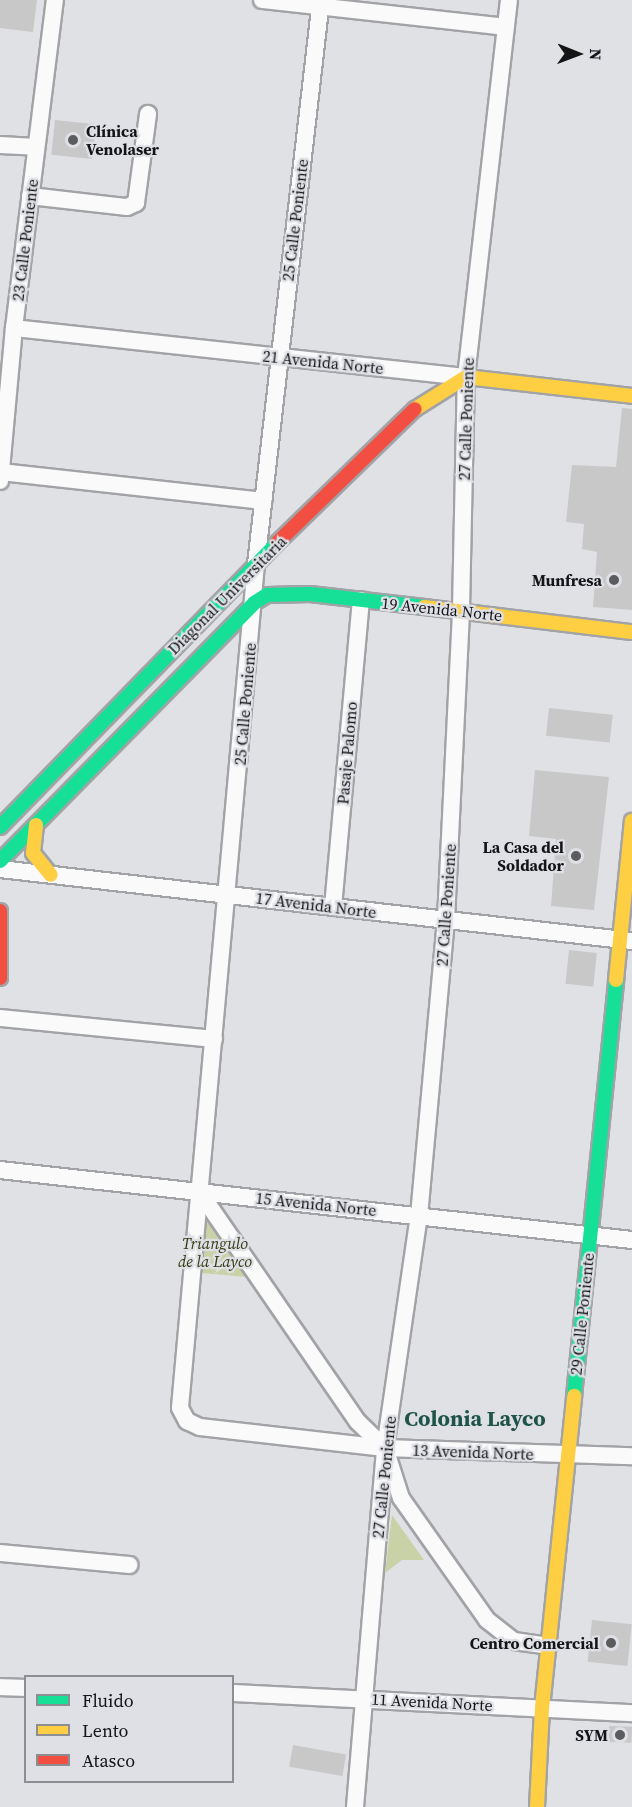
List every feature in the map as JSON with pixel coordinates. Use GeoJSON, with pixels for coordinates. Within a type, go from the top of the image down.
{"type":"FeatureCollection","features":[{"type":"Feature","properties":{"kind":"main road","name":"21 Avenida Norte"},"geometry":{"type":"LineString","coordinates":[[466,376],[632,396]]}},
{"type":"Feature","properties":{"kind":"main road","name":"Diagonal Universitaria"},"geometry":{"type":"LineString","coordinates":[[0,827],[256,564],[416,408],[466,376]]}},
{"type":"Feature","properties":{"kind":"main road","name":"19 Avenida Norte"},"geometry":{"type":"LineString","coordinates":[[254,603],[282,592],[461,610],[632,632]]}},
{"type":"Feature","properties":{"kind":"main road","name":"Diagonal Universitaria"},"geometry":{"type":"LineString","coordinates":[[0,861],[254,603]]}},
{"type":"Feature","properties":{"kind":"main road","name":"29 Calle Poniente"},"geometry":{"type":"LineString","coordinates":[[537,1807],[542,1708],[567,1456],[590,1236],[627,940],[632,821]]}},
{"type":"Feature","properties":{"kind":"main road"},"geometry":{"type":"LineString","coordinates":[[36,825],[33,853],[51,874]]}},
{"type":"Feature","properties":{"kind":"main road"},"geometry":{"type":"LineString","coordinates":[[0,911],[0,978]]}},
{"type":"Feature","properties":{"kind":"street","name":"23 Calle Poniente"},"geometry":{"type":"LineString","coordinates":[[0,476],[14,328],[55,0]]}},
{"type":"Feature","properties":{"kind":"street"},"geometry":{"type":"LineString","coordinates":[[262,0],[321,3],[506,27]]}},
{"type":"Feature","properties":{"kind":"street","name":"27 Calle Poniente"},"geometry":{"type":"LineString","coordinates":[[355,1807],[385,1448],[419,1216],[446,920],[461,610],[466,376],[509,0]]}},
{"type":"Feature","properties":{"kind":"street","name":"25 Calle Poniente"},"geometry":{"type":"LineString","coordinates":[[180,1408],[229,894],[256,564],[278,357],[321,3]]}},
{"type":"Feature","properties":{"kind":"street"},"geometry":{"type":"LineString","coordinates":[[30,196],[127,207],[136,203],[148,114]]}},
{"type":"Feature","properties":{"kind":"street"},"geometry":{"type":"LineString","coordinates":[[0,145],[36,147]]}},
{"type":"Feature","properties":{"kind":"street","name":"21 Avenida Norte"},"geometry":{"type":"LineString","coordinates":[[14,328],[466,376]]}},
{"type":"Feature","properties":{"kind":"street"},"geometry":{"type":"LineString","coordinates":[[0,476],[263,501]]}},
{"type":"Feature","properties":{"kind":"street","name":"Pasaje Palomo"},"geometry":{"type":"LineString","coordinates":[[333,907],[362,600]]}},
{"type":"Feature","properties":{"kind":"street","name":"17 Avenida Norte"},"geometry":{"type":"LineString","coordinates":[[0,869],[627,940]]}},
{"type":"Feature","properties":{"kind":"street"},"geometry":{"type":"LineString","coordinates":[[0,1017],[214,1039]]}},
{"type":"Feature","properties":{"kind":"street","name":"15 Avenida Norte"},"geometry":{"type":"LineString","coordinates":[[0,1170],[632,1240]]}},
{"type":"Feature","properties":{"kind":"street"},"geometry":{"type":"LineString","coordinates":[[199,1191],[358,1422],[385,1448],[401,1498],[487,1620],[514,1641],[549,1646]]}},
{"type":"Feature","properties":{"kind":"street","name":"13 Avenida Norte"},"geometry":{"type":"LineString","coordinates":[[180,1408],[187,1421],[200,1427],[385,1448],[567,1456],[632,1456]]}},
{"type":"Feature","properties":{"kind":"street"},"geometry":{"type":"LineString","coordinates":[[0,1553],[129,1564]]}},
{"type":"Feature","properties":{"kind":"street"},"geometry":{"type":"LineString","coordinates":[[0,1687],[24,1688]]}},
{"type":"Feature","properties":{"kind":"street","name":"11 Avenida Norte"},"geometry":{"type":"LineString","coordinates":[[234,1693],[632,1713]]}},
{"type":"Feature","properties":{"kind":"green space","name":"Triangulo de la Layco"},"geometry":{"type":"Polygon","coordinates":[[[199,1191],[259,1278],[191,1272],[199,1191]]]}},
{"type":"Feature","properties":{"kind":"green space"},"geometry":{"type":"Polygon","coordinates":[[[392,1515],[424,1560],[402,1560],[385,1573],[392,1515]]]}},
{"type":"Feature","properties":{"kind":"building"},"geometry":{"type":"Polygon","coordinates":[[[0,0],[37,0],[33,32],[0,28],[0,0]]]}},
{"type":"Feature","properties":{"kind":"building","name":"Clínica Venolaser"},"geometry":{"type":"Polygon","coordinates":[[[55,120],[96,124],[92,159],[51,155],[55,120]]]}},
{"type":"Feature","properties":{"kind":"building"},"geometry":{"type":"Polygon","coordinates":[[[622,408],[632,409],[632,610],[593,607],[597,552],[582,549],[584,524],[566,522],[572,465],[616,467],[622,408]]]}},
{"type":"Feature","properties":{"kind":"building"},"geometry":{"type":"Polygon","coordinates":[[[549,708],[613,715],[610,743],[546,736],[549,708]]]}},
{"type":"Feature","properties":{"kind":"building"},"geometry":{"type":"Polygon","coordinates":[[[535,770],[609,777],[594,910],[551,906],[556,839],[529,836],[535,770]]]}},
{"type":"Feature","properties":{"kind":"building"},"geometry":{"type":"Polygon","coordinates":[[[569,950],[597,953],[593,987],[565,984],[569,950]]]}},
{"type":"Feature","properties":{"kind":"building","name":"Centro Comercial"},"geometry":{"type":"Polygon","coordinates":[[[592,1620],[632,1624],[627,1666],[588,1662],[592,1620]]]}},
{"type":"Feature","properties":{"kind":"building","name":"SYM"},"geometry":{"type":"Polygon","coordinates":[[[609,1726],[632,1727],[631,1743],[608,1742],[609,1726]]]}},
{"type":"Feature","properties":{"kind":"building"},"geometry":{"type":"Polygon","coordinates":[[[293,1745],[346,1754],[342,1776],[289,1767],[293,1745]]]}},
{"type":"Feature","properties":{"kind":"traffic: fast"},"geometry":{"type":"LineString","coordinates":[[0,827],[277,543]]}},
{"type":"Feature","properties":{"kind":"traffic: fast"},"geometry":{"type":"LineString","coordinates":[[0,861],[254,603],[267,595],[310,594],[424,607]]}},
{"type":"Feature","properties":{"kind":"traffic: fast"},"geometry":{"type":"LineString","coordinates":[[574,1396],[616,980]]}},
{"type":"Feature","properties":{"kind":"traffic: slow"},"geometry":{"type":"LineString","coordinates":[[415,409],[466,377],[632,396]]}},
{"type":"Feature","properties":{"kind":"traffic: slow"},"geometry":{"type":"LineString","coordinates":[[424,607],[632,632]]}},
{"type":"Feature","properties":{"kind":"traffic: slow"},"geometry":{"type":"LineString","coordinates":[[616,980],[632,821]]}},
{"type":"Feature","properties":{"kind":"traffic: slow"},"geometry":{"type":"LineString","coordinates":[[36,825],[33,853],[51,875]]}},
{"type":"Feature","properties":{"kind":"traffic: slow"},"geometry":{"type":"LineString","coordinates":[[537,1807],[542,1708],[574,1396]]}},
{"type":"Feature","properties":{"kind":"traffic: jam"},"geometry":{"type":"LineString","coordinates":[[277,543],[415,409]]}},
{"type":"Feature","properties":{"kind":"traffic: jam"},"geometry":{"type":"LineString","coordinates":[[0,911],[0,978]]}},
{"type":"Feature","properties":{"kind":"place","name":"Clínica Venolaser"},"geometry":{"type":"Point","coordinates":[73,140]}},
{"type":"Feature","properties":{"kind":"place","name":"Munfresa"},"geometry":{"type":"Point","coordinates":[614,580]}},
{"type":"Feature","properties":{"kind":"place","name":"La Casa del Soldador"},"geometry":{"type":"Point","coordinates":[576,856]}},
{"type":"Feature","properties":{"kind":"place","name":"Centro Comercial"},"geometry":{"type":"Point","coordinates":[611,1643]}},
{"type":"Feature","properties":{"kind":"place","name":"SYM"},"geometry":{"type":"Point","coordinates":[620,1735]}},
{"type":"Feature","properties":{"kind":"district","name":"Colonia Layco"},"geometry":{"type":"Point","coordinates":[475,1419]}}]}
